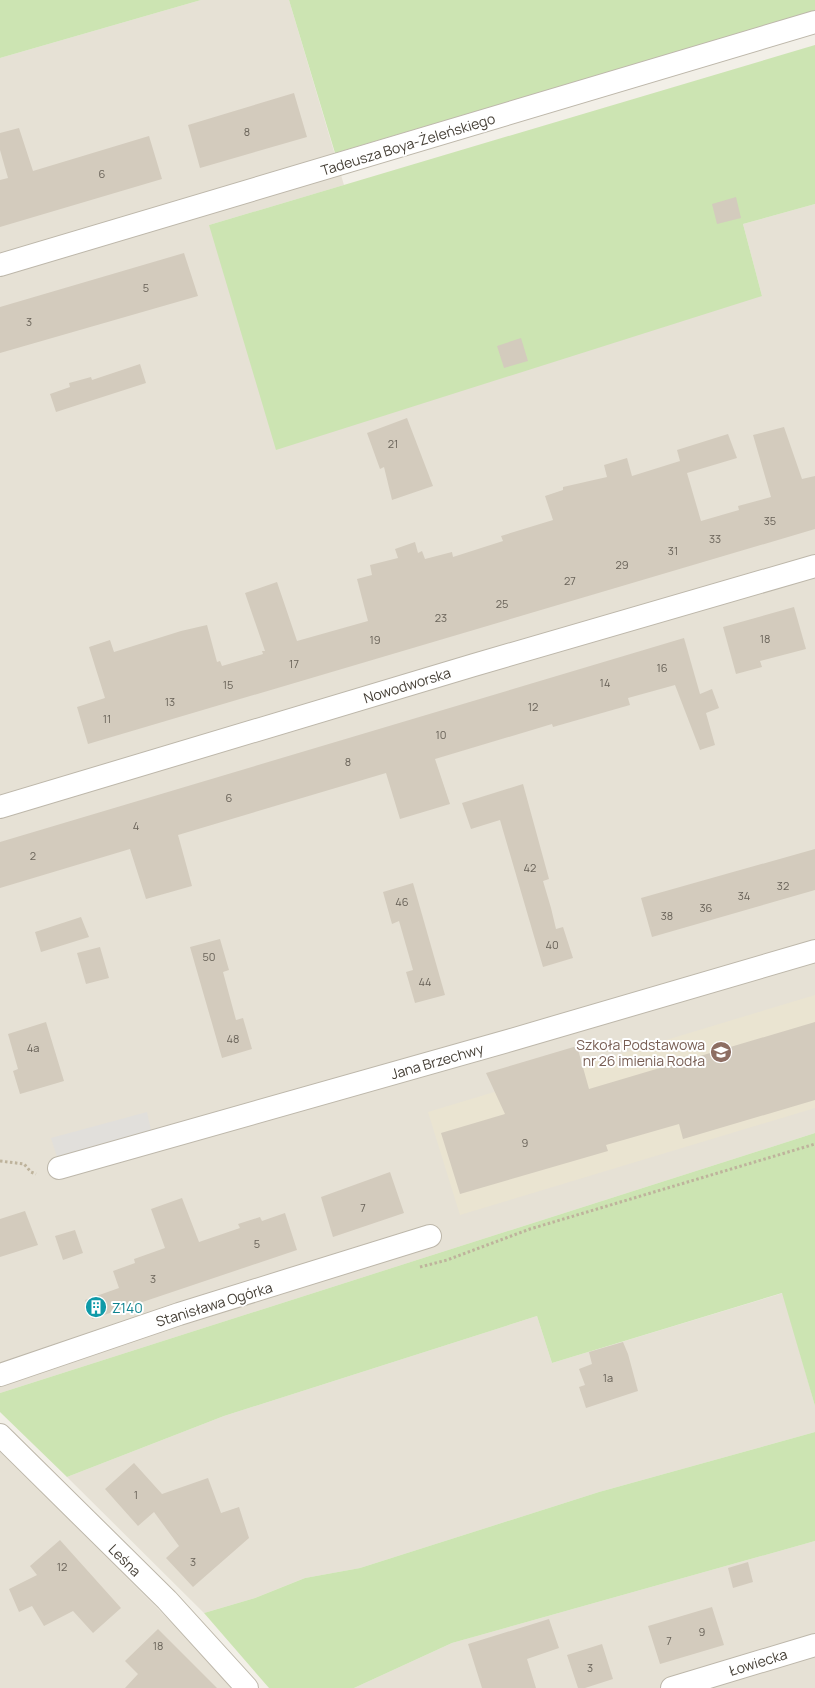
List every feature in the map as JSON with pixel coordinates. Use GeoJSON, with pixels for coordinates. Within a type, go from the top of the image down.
{"type":"FeatureCollection","features":[{"type":"Feature","properties":{"kind":"street","name":"Tadeusza Boya-Żeleńskiego"},"geometry":{"type":"LineString","coordinates":[[0,265],[815,22]]}},
{"type":"Feature","properties":{"kind":"street","name":"Nowodworska"},"geometry":{"type":"LineString","coordinates":[[0,807],[464,668],[815,566]]}},
{"type":"Feature","properties":{"kind":"street","name":"Jana Brzechwy"},"geometry":{"type":"LineString","coordinates":[[59,1168],[511,1040],[815,951]]}},
{"type":"Feature","properties":{"kind":"street","name":"Stanisława Ogórka"},"geometry":{"type":"LineString","coordinates":[[0,1375],[179,1314],[430,1236]]}},
{"type":"Feature","properties":{"kind":"street","name":"Leśna"},"geometry":{"type":"LineString","coordinates":[[0,1435],[166,1600],[247,1688]]}},
{"type":"Feature","properties":{"kind":"street","name":"Łowiecka"},"geometry":{"type":"LineString","coordinates":[[672,1688],[815,1645]]}},
{"type":"Feature","properties":{"kind":"path"},"geometry":{"type":"LineString","coordinates":[[385,1251],[390,1260],[399,1267],[412,1269],[447,1260],[530,1229],[815,1144]]}},
{"type":"Feature","properties":{"kind":"shaded area"},"geometry":{"type":"Polygon","coordinates":[[[201,0],[289,0],[344,185],[209,225],[762,296],[743,224],[815,204],[815,1133],[0,1393],[0,58],[201,0]]]}},
{"type":"Feature","properties":{"kind":"shaded area","name":"Szkoła Podstawowa nr 26 imienia Rodła"},"geometry":{"type":"Polygon","coordinates":[[[815,995],[815,1108],[460,1215],[428,1112],[815,995]]]}},
{"type":"Feature","properties":{"kind":"shaded area"},"geometry":{"type":"Polygon","coordinates":[[[147,1112],[151,1130],[57,1157],[51,1138],[147,1112]]]}},
{"type":"Feature","properties":{"kind":"shaded area"},"geometry":{"type":"Polygon","coordinates":[[[783,1293],[815,1406],[815,1432],[599,1492],[360,1568],[305,1578],[255,1598],[204,1613],[67,1477],[224,1416],[537,1316],[552,1363],[783,1293]]]}},
{"type":"Feature","properties":{"kind":"shaded area"},"geometry":{"type":"Polygon","coordinates":[[[0,1450],[205,1656],[231,1688],[0,1688],[0,1450]]]}},
{"type":"Feature","properties":{"kind":"shaded area"},"geometry":{"type":"Polygon","coordinates":[[[815,1541],[815,1688],[354,1688],[452,1643],[815,1541]]]}},
{"type":"Feature","properties":{"kind":"green space"},"geometry":{"type":"Polygon","coordinates":[[[0,0],[201,0],[0,58],[0,0]]]}},
{"type":"Feature","properties":{"kind":"green space"},"geometry":{"type":"Polygon","coordinates":[[[289,0],[815,0],[815,11],[335,153],[289,0]]]}},
{"type":"Feature","properties":{"kind":"green space"},"geometry":{"type":"Polygon","coordinates":[[[815,45],[815,204],[743,224],[762,296],[276,450],[209,225],[815,45]]]}},
{"type":"Feature","properties":{"kind":"green space"},"geometry":{"type":"Polygon","coordinates":[[[815,1133],[815,1406],[782,1293],[552,1363],[537,1316],[224,1416],[67,1477],[0,1412],[0,1393],[815,1133]]]}},
{"type":"Feature","properties":{"kind":"green space"},"geometry":{"type":"Polygon","coordinates":[[[815,1432],[815,1541],[452,1643],[354,1688],[269,1688],[204,1613],[255,1598],[305,1578],[360,1568],[599,1492],[815,1432]]]}},
{"type":"Feature","properties":{"kind":"building"},"geometry":{"type":"Polygon","coordinates":[[[294,93],[307,137],[200,168],[188,125],[294,93]]]}},
{"type":"Feature","properties":{"kind":"building"},"geometry":{"type":"Polygon","coordinates":[[[19,128],[33,171],[149,136],[162,179],[0,227],[0,180],[8,178],[0,150],[0,133],[19,128]]]}},
{"type":"Feature","properties":{"kind":"building"},"geometry":{"type":"Polygon","coordinates":[[[736,197],[741,218],[717,224],[712,204],[736,197]]]}},
{"type":"Feature","properties":{"kind":"building"},"geometry":{"type":"Polygon","coordinates":[[[184,253],[198,296],[0,353],[0,307],[184,253]]]}},
{"type":"Feature","properties":{"kind":"building"},"geometry":{"type":"Polygon","coordinates":[[[521,338],[528,361],[504,368],[497,346],[521,338]]]}},
{"type":"Feature","properties":{"kind":"building"},"geometry":{"type":"Polygon","coordinates":[[[140,364],[146,383],[56,412],[50,394],[70,387],[69,383],[91,377],[92,380],[140,364]]]}},
{"type":"Feature","properties":{"kind":"building"},"geometry":{"type":"Polygon","coordinates":[[[407,418],[433,486],[392,500],[384,467],[380,469],[367,433],[407,418]]]}},
{"type":"Feature","properties":{"kind":"building"},"geometry":{"type":"Polygon","coordinates":[[[784,427],[802,479],[815,476],[815,529],[88,744],[77,707],[105,698],[89,647],[110,640],[114,652],[207,625],[217,662],[220,661],[222,666],[263,654],[262,651],[265,651],[245,593],[277,582],[297,641],[368,621],[357,579],[372,575],[370,565],[398,558],[395,549],[415,542],[418,553],[422,551],[425,559],[452,552],[453,557],[503,541],[501,536],[553,520],[545,496],[563,490],[563,487],[607,477],[604,465],[627,458],[632,476],[680,461],[677,450],[728,434],[737,458],[687,473],[701,521],[739,510],[738,506],[771,497],[753,435],[784,427]]]}},
{"type":"Feature","properties":{"kind":"building"},"geometry":{"type":"Polygon","coordinates":[[[794,607],[806,649],[760,661],[762,667],[736,674],[723,627],[794,607]]]}},
{"type":"Feature","properties":{"kind":"building"},"geometry":{"type":"Polygon","coordinates":[[[684,638],[700,694],[712,689],[719,708],[706,713],[715,745],[700,750],[675,685],[628,698],[630,705],[553,727],[552,724],[435,759],[450,804],[400,819],[386,773],[178,835],[192,886],[146,899],[130,849],[0,888],[0,842],[684,638]]]}},
{"type":"Feature","properties":{"kind":"building"},"geometry":{"type":"Polygon","coordinates":[[[523,784],[549,879],[543,881],[556,929],[563,927],[573,958],[543,967],[500,820],[471,829],[462,803],[523,784]]]}},
{"type":"Feature","properties":{"kind":"building"},"geometry":{"type":"Polygon","coordinates":[[[815,849],[815,890],[652,937],[641,898],[815,849]]]}},
{"type":"Feature","properties":{"kind":"building"},"geometry":{"type":"Polygon","coordinates":[[[413,883],[445,995],[415,1003],[406,972],[413,970],[399,921],[392,924],[383,892],[413,883]]]}},
{"type":"Feature","properties":{"kind":"building"},"geometry":{"type":"Polygon","coordinates":[[[81,917],[89,937],[41,952],[35,932],[81,917]]]}},
{"type":"Feature","properties":{"kind":"building"},"geometry":{"type":"Polygon","coordinates":[[[220,939],[229,970],[223,972],[236,1020],[243,1018],[252,1049],[222,1058],[190,947],[220,939]]]}},
{"type":"Feature","properties":{"kind":"building"},"geometry":{"type":"Polygon","coordinates":[[[100,947],[109,978],[86,984],[77,953],[100,947]]]}},
{"type":"Feature","properties":{"kind":"building"},"geometry":{"type":"Polygon","coordinates":[[[46,1022],[64,1081],[20,1094],[13,1071],[18,1069],[8,1034],[46,1022]]]}},
{"type":"Feature","properties":{"kind":"building","name":"Szkoła Podstawowa nr 26 imienia Rodła"},"geometry":{"type":"Polygon","coordinates":[[[815,1022],[815,1100],[683,1139],[679,1124],[606,1145],[608,1151],[460,1194],[441,1133],[505,1114],[486,1073],[577,1046],[589,1089],[815,1022]]]}},
{"type":"Feature","properties":{"kind":"building"},"geometry":{"type":"Polygon","coordinates":[[[390,1172],[404,1213],[333,1237],[321,1197],[390,1172]]]}},
{"type":"Feature","properties":{"kind":"building"},"geometry":{"type":"Polygon","coordinates":[[[182,1198],[199,1242],[240,1228],[238,1224],[260,1217],[262,1221],[285,1213],[297,1250],[92,1319],[85,1300],[119,1288],[113,1271],[135,1263],[134,1259],[165,1248],[151,1209],[182,1198]]]}},
{"type":"Feature","properties":{"kind":"building"},"geometry":{"type":"Polygon","coordinates":[[[25,1211],[38,1245],[0,1257],[0,1219],[25,1211]]]}},
{"type":"Feature","properties":{"kind":"building"},"geometry":{"type":"Polygon","coordinates":[[[75,1230],[83,1253],[63,1260],[55,1236],[75,1230]]]}},
{"type":"Feature","properties":{"kind":"building"},"geometry":{"type":"Polygon","coordinates":[[[623,1342],[638,1391],[586,1408],[579,1387],[585,1385],[579,1369],[592,1364],[589,1352],[623,1342]]]}},
{"type":"Feature","properties":{"kind":"building"},"geometry":{"type":"Polygon","coordinates":[[[134,1463],[162,1494],[208,1478],[221,1513],[239,1507],[249,1538],[193,1587],[166,1558],[179,1546],[154,1512],[138,1526],[105,1489],[134,1463]]]}},
{"type":"Feature","properties":{"kind":"building"},"geometry":{"type":"Polygon","coordinates":[[[60,1540],[121,1608],[93,1633],[73,1611],[44,1626],[32,1606],[19,1612],[9,1589],[37,1575],[30,1566],[60,1540]]]}},
{"type":"Feature","properties":{"kind":"building"},"geometry":{"type":"Polygon","coordinates":[[[748,1562],[753,1582],[733,1588],[728,1568],[748,1562]]]}},
{"type":"Feature","properties":{"kind":"building"},"geometry":{"type":"Polygon","coordinates":[[[712,1607],[724,1645],[660,1664],[648,1626],[712,1607]]]}},
{"type":"Feature","properties":{"kind":"building"},"geometry":{"type":"Polygon","coordinates":[[[549,1619],[559,1648],[527,1659],[536,1688],[482,1688],[468,1644],[549,1619]]]}},
{"type":"Feature","properties":{"kind":"building"},"geometry":{"type":"Polygon","coordinates":[[[158,1629],[217,1688],[125,1688],[138,1674],[125,1661],[158,1629]]]}},
{"type":"Feature","properties":{"kind":"building"},"geometry":{"type":"Polygon","coordinates":[[[602,1644],[613,1679],[585,1688],[578,1688],[567,1655],[602,1644]]]}},
{"type":"Feature","properties":{"kind":"place","name":"Szkoła Podstawowa nr 26 imienia Rodła"},"geometry":{"type":"Point","coordinates":[721,1052]}},
{"type":"Feature","properties":{"kind":"place","name":"Z140"},"geometry":{"type":"Point","coordinates":[96,1307]}}]}
